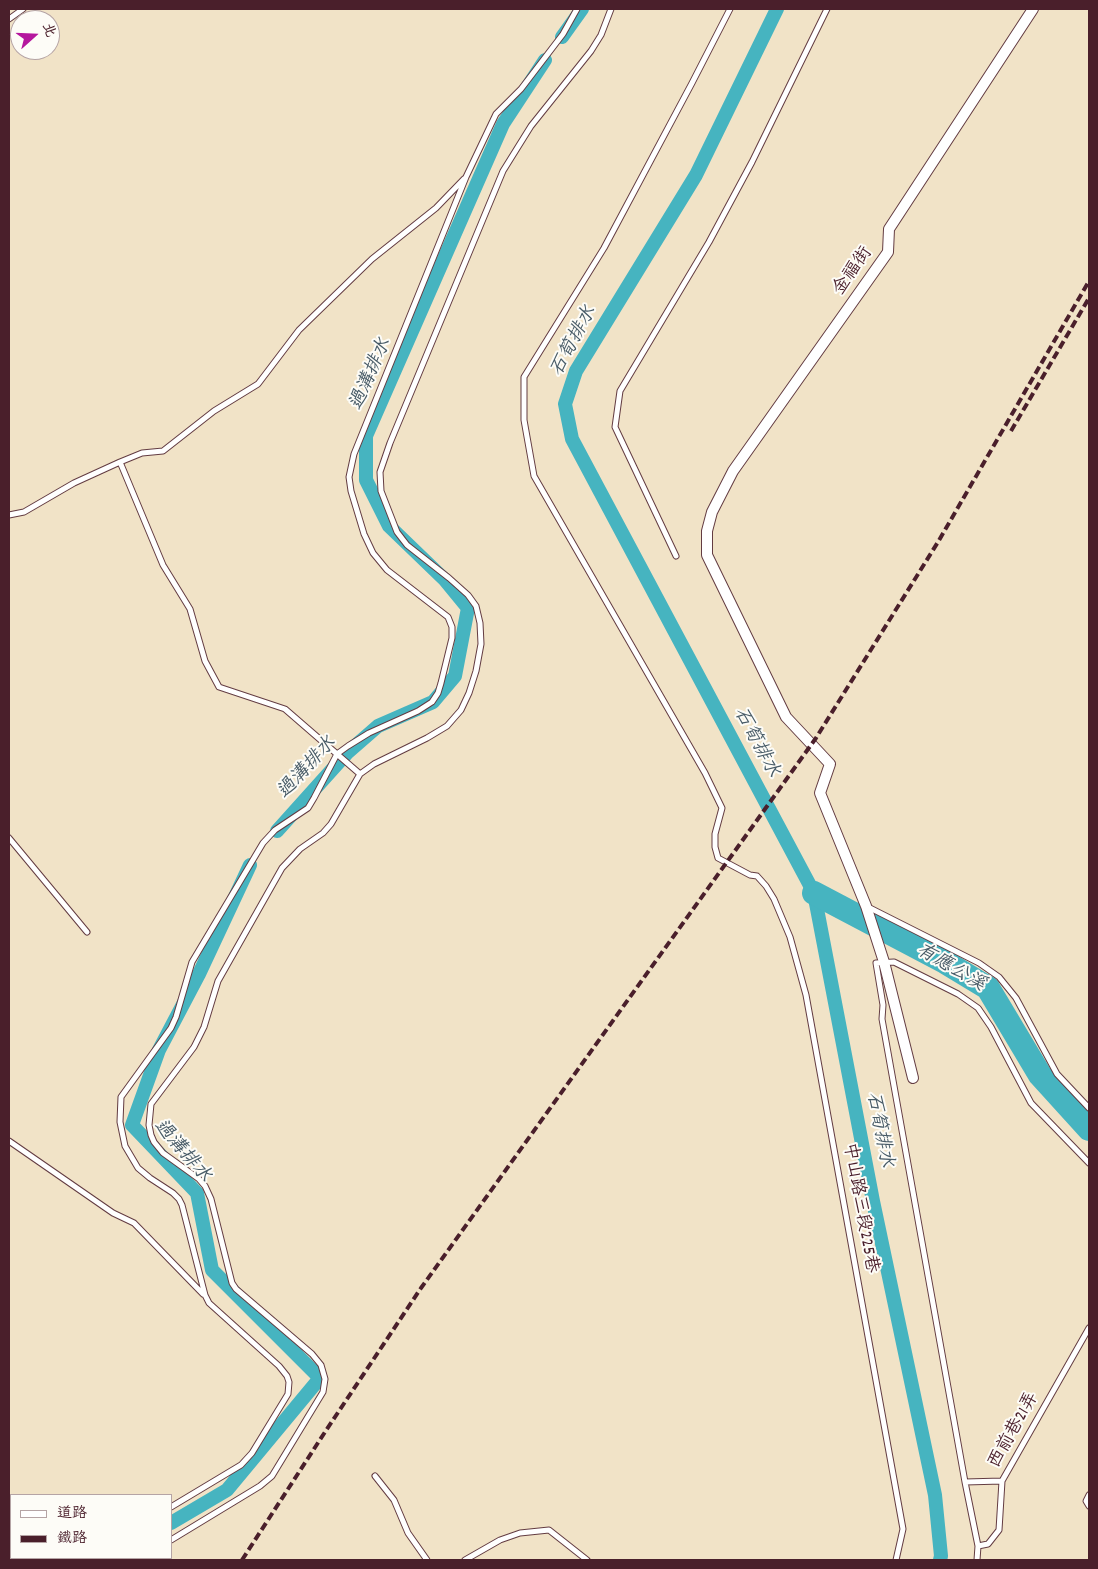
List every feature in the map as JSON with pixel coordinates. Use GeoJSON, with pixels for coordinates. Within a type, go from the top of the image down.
{"type":"FeatureCollection","features":[{"type":"Feature","properties":{"kind":"street","name":"金福街"},"geometry":{"type":"LineString","coordinates":[[866,906],[820,793],[830,764],[786,717],[707,555],[707,531],[712,512],[732,471],[888,252],[889,229],[1033,9]]}},
{"type":"Feature","properties":{"kind":"street"},"geometry":{"type":"LineString","coordinates":[[866,906],[884,962],[913,1078]]}},
{"type":"Feature","properties":{"kind":"lane"},"geometry":{"type":"LineString","coordinates":[[9,19],[23,9]]}},
{"type":"Feature","properties":{"kind":"lane"},"geometry":{"type":"LineString","coordinates":[[172,1506],[241,1465],[252,1452],[288,1394],[289,1382],[279,1366],[209,1303],[205,1295],[179,1199],[138,1168],[125,1146],[120,1122],[121,1097],[171,1028],[192,962],[263,843],[275,830],[308,808],[337,754],[369,733],[418,711],[432,702],[440,688],[452,638],[452,627],[448,617],[387,570],[373,553],[364,534],[351,491],[349,476],[354,454],[466,177],[496,114],[521,88],[562,34],[577,9]]}},
{"type":"Feature","properties":{"kind":"lane"},"geometry":{"type":"LineString","coordinates":[[172,1539],[260,1486],[272,1476],[323,1392],[325,1379],[321,1366],[312,1354],[236,1289],[232,1283],[211,1198],[199,1179],[163,1153],[154,1142],[148,1124],[151,1104],[194,1047],[204,1027],[218,981],[277,875],[300,849],[323,833],[332,824],[360,774],[374,764],[447,726],[461,710],[469,693],[476,671],[481,644],[480,623],[476,606],[468,595],[449,578],[407,545],[397,532],[381,491],[380,472],[390,443],[503,171],[531,126],[591,51],[601,35],[610,9]]}},
{"type":"Feature","properties":{"kind":"lane","name":"中山路三段225巷"},"geometry":{"type":"LineString","coordinates":[[730,9],[604,248],[524,377],[524,420],[534,476],[705,773],[722,808],[715,834],[718,858],[750,876],[757,876],[774,899],[790,937],[806,994],[903,1529],[896,1560]]}},
{"type":"Feature","properties":{"kind":"lane"},"geometry":{"type":"LineString","coordinates":[[676,556],[614,427],[620,391],[709,242],[752,162],[827,9]]}},
{"type":"Feature","properties":{"kind":"lane"},"geometry":{"type":"LineString","coordinates":[[9,515],[24,512],[74,483],[120,462],[142,453],[163,451],[214,411],[258,384],[299,330],[372,259],[436,208],[466,177]]}},
{"type":"Feature","properties":{"kind":"lane"},"geometry":{"type":"LineString","coordinates":[[120,462],[163,565],[190,609],[205,661],[219,687],[285,709],[360,774]]}},
{"type":"Feature","properties":{"kind":"lane"},"geometry":{"type":"LineString","coordinates":[[9,838],[87,932]]}},
{"type":"Feature","properties":{"kind":"lane"},"geometry":{"type":"LineString","coordinates":[[866,906],[979,963],[999,977],[1016,998],[1056,1074],[1089,1108]]}},
{"type":"Feature","properties":{"kind":"lane"},"geometry":{"type":"LineString","coordinates":[[977,1560],[978,1546],[882,1019],[883,1005],[876,963],[894,962],[965,998],[978,1008],[991,1027],[1031,1103],[1089,1163]]}},
{"type":"Feature","properties":{"kind":"lane"},"geometry":{"type":"LineString","coordinates":[[9,1140],[113,1214],[134,1223],[205,1295]]}},
{"type":"Feature","properties":{"kind":"lane","name":"西前巷21弄"},"geometry":{"type":"LineString","coordinates":[[978,1546],[988,1544],[999,1530],[1002,1481],[1089,1328]]}},
{"type":"Feature","properties":{"kind":"lane"},"geometry":{"type":"LineString","coordinates":[[375,1476],[394,1500],[408,1534],[427,1560]]}},
{"type":"Feature","properties":{"kind":"lane"},"geometry":{"type":"LineString","coordinates":[[965,1482],[1002,1481]]}},
{"type":"Feature","properties":{"kind":"lane"},"geometry":{"type":"LineString","coordinates":[[1089,1495],[1086,1501],[1089,1506]]}},
{"type":"Feature","properties":{"kind":"lane"},"geometry":{"type":"LineString","coordinates":[[465,1560],[500,1540],[520,1532],[549,1530],[587,1560]]}},
{"type":"Feature","properties":{"kind":"waterway","name":"過溝排水"},"geometry":{"type":"LineString","coordinates":[[562,37],[582,9]]}},
{"type":"Feature","properties":{"kind":"waterway","name":"石筍排水"},"geometry":{"type":"LineString","coordinates":[[777,9],[696,175],[576,371],[565,404],[572,439],[814,893],[873,1201],[935,1495],[940,1560]]}},
{"type":"Feature","properties":{"kind":"waterway","name":"過溝排水"},"geometry":{"type":"LineString","coordinates":[[277,831],[347,753],[378,726],[433,702],[455,676],[468,608],[445,580],[389,526],[366,480],[366,436],[503,124],[545,60]]}},
{"type":"Feature","properties":{"kind":"waterway","name":"過溝排水"},"geometry":{"type":"LineString","coordinates":[[172,1522],[227,1490],[320,1378],[212,1270],[197,1193],[132,1125],[159,1050],[199,974],[250,865]]}},
{"type":"Feature","properties":{"kind":"waterway","name":"有應公溪"},"geometry":{"type":"LineString","coordinates":[[814,893],[945,962],[988,988],[1040,1075],[1089,1129]]}},
{"type":"Feature","properties":{"kind":"railway"},"geometry":{"type":"LineString","coordinates":[[242,1560],[421,1288],[816,738],[938,542],[1089,281]]}},
{"type":"Feature","properties":{"kind":"railway"},"geometry":{"type":"LineString","coordinates":[[1011,431],[1089,298]]}}]}
